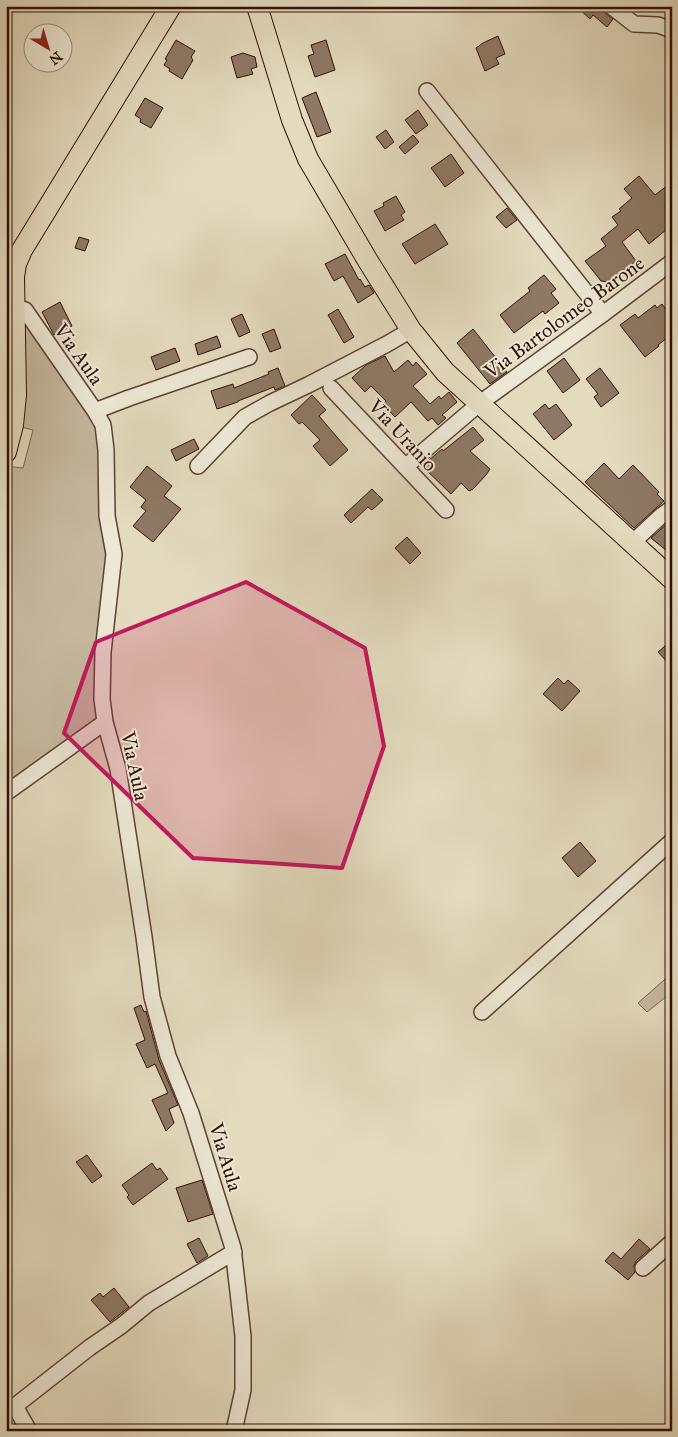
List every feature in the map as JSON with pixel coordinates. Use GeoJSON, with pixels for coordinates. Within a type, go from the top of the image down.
{"type":"FeatureCollection","features":[{"type":"Feature","properties":{"kind":"main road"},"geometry":{"type":"LineString","coordinates":[[7,445],[13,425],[16,395],[14,306],[16,264],[22,250],[171,6]]}},
{"type":"Feature","properties":{"kind":"main road"},"geometry":{"type":"LineString","coordinates":[[257,6],[292,120],[308,159],[411,330],[445,372],[672,579]]}},
{"type":"Feature","properties":{"kind":"street"},"geometry":{"type":"LineString","coordinates":[[611,6],[634,24],[658,25],[672,30]]}},
{"type":"Feature","properties":{"kind":"street"},"geometry":{"type":"LineString","coordinates":[[426,91],[603,314]]}},
{"type":"Feature","properties":{"kind":"street","name":"Via Bartolomeo Barone"},"geometry":{"type":"LineString","coordinates":[[406,467],[480,403],[672,262]]}},
{"type":"Feature","properties":{"kind":"street","name":"Via Aula"},"geometry":{"type":"LineString","coordinates":[[14,306],[25,310],[103,425],[107,516],[114,554],[103,652],[102,698],[105,722],[118,769],[152,997],[168,1056],[192,1113],[234,1252],[243,1336],[243,1390],[234,1431]]}},
{"type":"Feature","properties":{"kind":"street"},"geometry":{"type":"LineString","coordinates":[[198,466],[245,417],[270,402],[308,385],[411,330]]}},
{"type":"Feature","properties":{"kind":"street"},"geometry":{"type":"LineString","coordinates":[[95,411],[249,357]]}},
{"type":"Feature","properties":{"kind":"street","name":"Via Uranio"},"geometry":{"type":"LineString","coordinates":[[331,388],[446,510]]}},
{"type":"Feature","properties":{"kind":"street"},"geometry":{"type":"LineString","coordinates":[[632,543],[672,508]]}},
{"type":"Feature","properties":{"kind":"street"},"geometry":{"type":"LineString","coordinates":[[6,793],[105,722]]}},
{"type":"Feature","properties":{"kind":"street"},"geometry":{"type":"LineString","coordinates":[[482,1012],[672,841]]}},
{"type":"Feature","properties":{"kind":"street"},"geometry":{"type":"LineString","coordinates":[[643,1268],[672,1242]]}},
{"type":"Feature","properties":{"kind":"street"},"geometry":{"type":"LineString","coordinates":[[30,1431],[15,1406],[149,1303],[234,1252]]}},
{"type":"Feature","properties":{"kind":"highlighted area"},"geometry":{"type":"Polygon","coordinates":[[[246,582],[365,648],[384,746],[342,868],[193,858],[64,733],[96,642],[246,582]]]}},
{"type":"Feature","properties":{"kind":"shaded area"},"geometry":{"type":"Polygon","coordinates":[[[14,306],[95,411],[107,516],[105,722],[6,793],[6,466],[23,468],[33,430],[13,425],[14,306]]]}},
{"type":"Feature","properties":{"kind":"shaded area"},"geometry":{"type":"Polygon","coordinates":[[[672,973],[672,992],[647,1012],[638,1003],[672,973]]]}},
{"type":"Feature","properties":{"kind":"building"},"geometry":{"type":"Polygon","coordinates":[[[576,6],[601,6],[605,13],[613,19],[607,27],[593,15],[590,19],[576,6]]]}},
{"type":"Feature","properties":{"kind":"building"},"geometry":{"type":"Polygon","coordinates":[[[498,36],[505,54],[496,58],[499,64],[485,71],[476,48],[498,36]]]}},
{"type":"Feature","properties":{"kind":"building"},"geometry":{"type":"Polygon","coordinates":[[[176,40],[195,51],[191,57],[193,60],[182,79],[169,71],[170,69],[164,65],[167,60],[165,59],[176,40]]]}},
{"type":"Feature","properties":{"kind":"building"},"geometry":{"type":"Polygon","coordinates":[[[326,40],[335,70],[315,77],[308,56],[314,54],[311,45],[326,40]]]}},
{"type":"Feature","properties":{"kind":"building"},"geometry":{"type":"Polygon","coordinates":[[[243,53],[255,57],[257,67],[251,69],[253,74],[237,78],[231,57],[243,53]]]}},
{"type":"Feature","properties":{"kind":"building"},"geometry":{"type":"Polygon","coordinates":[[[316,92],[331,132],[317,137],[302,98],[316,92]]]}},
{"type":"Feature","properties":{"kind":"building"},"geometry":{"type":"Polygon","coordinates":[[[145,98],[163,108],[151,128],[140,122],[141,119],[135,115],[145,98]]]}},
{"type":"Feature","properties":{"kind":"building"},"geometry":{"type":"Polygon","coordinates":[[[418,110],[428,125],[416,134],[405,120],[418,110]]]}},
{"type":"Feature","properties":{"kind":"building"},"geometry":{"type":"Polygon","coordinates":[[[386,130],[394,142],[385,149],[376,137],[386,130]]]}},
{"type":"Feature","properties":{"kind":"building"},"geometry":{"type":"Polygon","coordinates":[[[413,135],[419,142],[405,154],[399,147],[413,135]]]}},
{"type":"Feature","properties":{"kind":"building"},"geometry":{"type":"Polygon","coordinates":[[[451,154],[464,173],[445,187],[431,168],[451,154]]]}},
{"type":"Feature","properties":{"kind":"building"},"geometry":{"type":"Polygon","coordinates":[[[639,176],[655,195],[672,182],[672,201],[665,206],[670,212],[668,214],[672,219],[672,225],[649,244],[638,229],[622,242],[636,261],[608,282],[601,281],[585,261],[606,246],[601,239],[618,225],[612,217],[621,211],[619,209],[632,198],[624,189],[639,176]]]}},
{"type":"Feature","properties":{"kind":"building"},"geometry":{"type":"Polygon","coordinates":[[[396,196],[405,212],[401,215],[404,220],[385,231],[374,211],[384,206],[383,203],[396,196]]]}},
{"type":"Feature","properties":{"kind":"building"},"geometry":{"type":"Polygon","coordinates":[[[507,208],[517,220],[506,228],[496,217],[507,208]]]}},
{"type":"Feature","properties":{"kind":"building"},"geometry":{"type":"Polygon","coordinates":[[[435,224],[448,244],[415,264],[402,244],[435,224]]]}},
{"type":"Feature","properties":{"kind":"building"},"geometry":{"type":"Polygon","coordinates":[[[79,237],[89,240],[85,251],[75,248],[79,237]]]}},
{"type":"Feature","properties":{"kind":"building"},"geometry":{"type":"Polygon","coordinates":[[[345,254],[359,280],[365,287],[369,285],[374,293],[358,303],[343,276],[334,281],[325,264],[345,254]]]}},
{"type":"Feature","properties":{"kind":"building"},"geometry":{"type":"Polygon","coordinates":[[[544,275],[556,289],[551,293],[559,303],[545,314],[543,311],[514,333],[500,315],[530,291],[528,288],[544,275]]]}},
{"type":"Feature","properties":{"kind":"building"},"geometry":{"type":"Polygon","coordinates":[[[60,302],[72,326],[54,335],[42,312],[60,302]]]}},
{"type":"Feature","properties":{"kind":"building"},"geometry":{"type":"Polygon","coordinates":[[[662,304],[672,317],[672,334],[645,357],[620,325],[635,314],[638,318],[655,305],[657,308],[662,304]]]}},
{"type":"Feature","properties":{"kind":"building"},"geometry":{"type":"Polygon","coordinates":[[[338,309],[354,337],[344,343],[328,315],[338,309]]]}},
{"type":"Feature","properties":{"kind":"building"},"geometry":{"type":"Polygon","coordinates":[[[242,314],[250,332],[239,337],[231,319],[242,314]]]}},
{"type":"Feature","properties":{"kind":"building"},"geometry":{"type":"Polygon","coordinates":[[[274,329],[281,348],[270,352],[262,334],[274,329]]]}},
{"type":"Feature","properties":{"kind":"building"},"geometry":{"type":"Polygon","coordinates":[[[473,329],[507,372],[490,384],[457,343],[473,329]]]}},
{"type":"Feature","properties":{"kind":"building"},"geometry":{"type":"Polygon","coordinates":[[[217,336],[221,347],[198,355],[195,344],[217,336]]]}},
{"type":"Feature","properties":{"kind":"building"},"geometry":{"type":"Polygon","coordinates":[[[175,348],[180,361],[156,370],[151,357],[175,348]]]}},
{"type":"Feature","properties":{"kind":"building"},"geometry":{"type":"Polygon","coordinates":[[[385,356],[394,372],[408,360],[413,366],[416,362],[427,374],[413,386],[430,404],[439,396],[441,399],[449,392],[457,402],[442,415],[446,418],[438,425],[432,418],[428,421],[411,402],[395,417],[383,404],[386,401],[371,386],[365,392],[352,378],[366,365],[385,356]]]}},
{"type":"Feature","properties":{"kind":"building"},"geometry":{"type":"Polygon","coordinates":[[[564,358],[580,380],[563,393],[547,371],[564,358]]]}},
{"type":"Feature","properties":{"kind":"building"},"geometry":{"type":"Polygon","coordinates":[[[278,368],[285,386],[275,390],[274,387],[217,409],[211,391],[233,384],[234,388],[269,374],[268,372],[278,368]]]}},
{"type":"Feature","properties":{"kind":"building"},"geometry":{"type":"Polygon","coordinates":[[[600,368],[619,393],[601,407],[594,397],[598,394],[586,379],[600,368]]]}},
{"type":"Feature","properties":{"kind":"building"},"geometry":{"type":"Polygon","coordinates":[[[312,395],[326,410],[319,416],[348,450],[330,466],[313,446],[320,440],[302,422],[299,424],[291,415],[312,395]]]}},
{"type":"Feature","properties":{"kind":"building"},"geometry":{"type":"Polygon","coordinates":[[[545,404],[549,409],[556,404],[572,425],[554,440],[533,414],[545,404]]]}},
{"type":"Feature","properties":{"kind":"building"},"geometry":{"type":"Polygon","coordinates":[[[473,427],[484,440],[470,451],[490,469],[473,489],[469,491],[461,483],[451,494],[422,466],[473,427]]]}},
{"type":"Feature","properties":{"kind":"building"},"geometry":{"type":"Polygon","coordinates":[[[194,439],[199,449],[176,461],[171,450],[194,439]]]}},
{"type":"Feature","properties":{"kind":"building"},"geometry":{"type":"Polygon","coordinates":[[[604,463],[619,479],[633,465],[659,492],[657,494],[664,501],[634,528],[585,482],[604,463]]]}},
{"type":"Feature","properties":{"kind":"building"},"geometry":{"type":"Polygon","coordinates":[[[147,466],[172,486],[164,496],[181,509],[153,542],[133,526],[146,511],[141,507],[146,500],[130,487],[147,466]]]}},
{"type":"Feature","properties":{"kind":"building"},"geometry":{"type":"Polygon","coordinates":[[[372,489],[383,500],[372,510],[368,507],[351,523],[344,515],[372,489]]]}},
{"type":"Feature","properties":{"kind":"building"},"geometry":{"type":"Polygon","coordinates":[[[669,522],[672,525],[672,555],[651,538],[669,522]]]}},
{"type":"Feature","properties":{"kind":"building"},"geometry":{"type":"Polygon","coordinates":[[[407,537],[421,553],[410,564],[395,548],[407,537]]]}},
{"type":"Feature","properties":{"kind":"building"},"geometry":{"type":"Polygon","coordinates":[[[672,640],[672,667],[658,652],[672,640]]]}},
{"type":"Feature","properties":{"kind":"building"},"geometry":{"type":"Polygon","coordinates":[[[558,678],[564,684],[568,680],[580,691],[562,711],[543,694],[558,678]]]}},
{"type":"Feature","properties":{"kind":"building"},"geometry":{"type":"Polygon","coordinates":[[[580,842],[596,861],[578,877],[562,858],[580,842]]]}},
{"type":"Feature","properties":{"kind":"building"},"geometry":{"type":"Polygon","coordinates":[[[141,1005],[144,1012],[146,1011],[159,1060],[178,1105],[169,1109],[174,1123],[166,1131],[152,1100],[168,1093],[155,1064],[147,1068],[136,1044],[145,1040],[134,1008],[141,1005]]]}},
{"type":"Feature","properties":{"kind":"building"},"geometry":{"type":"Polygon","coordinates":[[[87,1155],[102,1176],[92,1183],[76,1162],[87,1155]]]}},
{"type":"Feature","properties":{"kind":"building"},"geometry":{"type":"Polygon","coordinates":[[[152,1163],[157,1170],[160,1168],[168,1179],[133,1205],[122,1185],[152,1163]]]}},
{"type":"Feature","properties":{"kind":"building"},"geometry":{"type":"Polygon","coordinates":[[[202,1180],[213,1214],[188,1222],[176,1188],[202,1180]]]}},
{"type":"Feature","properties":{"kind":"building"},"geometry":{"type":"Polygon","coordinates":[[[199,1238],[208,1256],[197,1263],[187,1244],[199,1238]]]}},
{"type":"Feature","properties":{"kind":"building"},"geometry":{"type":"Polygon","coordinates":[[[639,1239],[650,1249],[636,1261],[634,1266],[635,1272],[628,1280],[605,1261],[613,1252],[621,1259],[639,1239]]]}},
{"type":"Feature","properties":{"kind":"building"},"geometry":{"type":"Polygon","coordinates":[[[114,1288],[129,1307],[110,1322],[91,1300],[100,1293],[103,1297],[114,1288]]]}}]}
